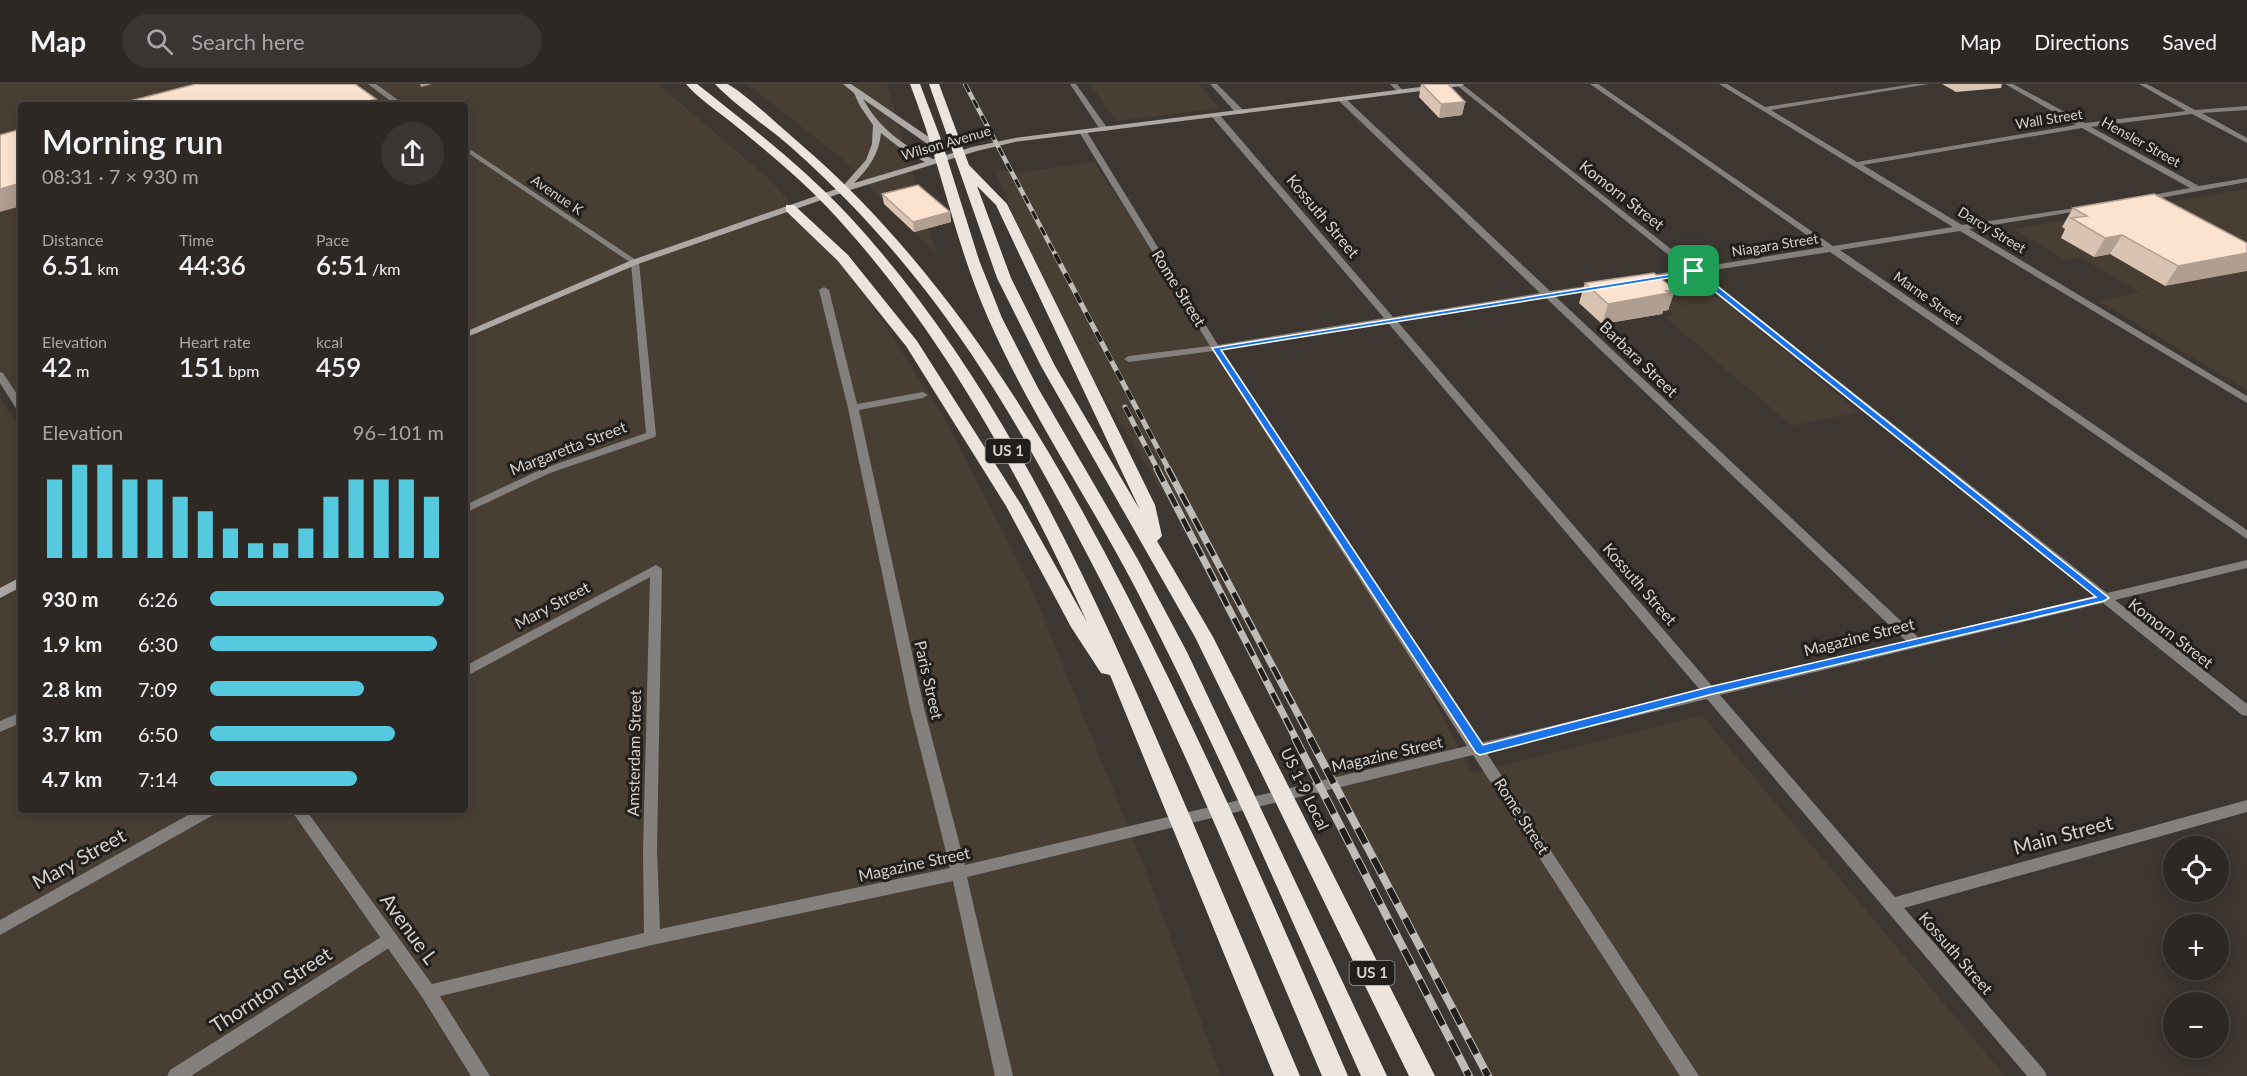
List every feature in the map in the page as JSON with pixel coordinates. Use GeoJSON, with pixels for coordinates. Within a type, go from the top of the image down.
{"type":"FeatureCollection","features":[{"type":"Feature","properties":{"kind":"highway","name":"US 1"},"geometry":{"type":"LineString","coordinates":[[691,84],[803,176],[846,219],[932,329],[1008,452],[1071,570],[1151,748],[1287,1076]]}},
{"type":"Feature","properties":{"kind":"highway"},"geometry":{"type":"LineString","coordinates":[[720,84],[823,171],[867,213],[956,323],[1036,445],[1102,563],[1188,740],[1335,1076]]}},
{"type":"Feature","properties":{"kind":"highway"},"geometry":{"type":"LineString","coordinates":[[915,84],[934,133],[980,280],[1011,351],[1145,589],[1216,734],[1374,1076]]}},
{"type":"Feature","properties":{"kind":"highway","name":"US 1"},"geometry":{"type":"LineString","coordinates":[[934,84],[1004,278],[1048,366],[1155,549]]}},
{"type":"Feature","properties":{"kind":"highway"},"geometry":{"type":"LineString","coordinates":[[951,156],[976,177],[1001,204],[1147,505],[1155,549]]}},
{"type":"Feature","properties":{"kind":"highway"},"geometry":{"type":"LineString","coordinates":[[790,208],[818,232],[857,274],[924,362],[1014,506],[1080,627],[1132,706]]}},
{"type":"Feature","properties":{"kind":"highway","name":"US 1-9 Local"},"geometry":{"type":"LineString","coordinates":[[1155,549],[1251,726],[1422,1076]]}},
{"type":"Feature","properties":{"kind":"main road"},"geometry":{"type":"LineString","coordinates":[[846,84],[951,156]]}},
{"type":"Feature","properties":{"kind":"main road","name":"Wilson Avenue"},"geometry":{"type":"LineString","coordinates":[[468,333],[635,262],[844,189],[951,156],[1015,140],[1460,84]]}},
{"type":"Feature","properties":{"kind":"main road"},"geometry":{"type":"LineString","coordinates":[[856,93],[877,124],[895,144],[932,162]]}},
{"type":"Feature","properties":{"kind":"main road"},"geometry":{"type":"LineString","coordinates":[[844,189],[871,159],[878,145],[877,124]]}},
{"type":"Feature","properties":{"kind":"main road"},"geometry":{"type":"LineString","coordinates":[[0,594],[18,583]]}},
{"type":"Feature","properties":{"kind":"street"},"geometry":{"type":"LineString","coordinates":[[371,84],[397,102]]}},
{"type":"Feature","properties":{"kind":"street"},"geometry":{"type":"LineString","coordinates":[[1073,84],[1104,129]]}},
{"type":"Feature","properties":{"kind":"street"},"geometry":{"type":"LineString","coordinates":[[1213,84],[1240,112]]}},
{"type":"Feature","properties":{"kind":"street"},"geometry":{"type":"LineString","coordinates":[[1393,84],[1401,92]]}},
{"type":"Feature","properties":{"kind":"street","name":"Komorn Street"},"geometry":{"type":"LineString","coordinates":[[1460,84],[2247,711]]}},
{"type":"Feature","properties":{"kind":"street","name":"Marne Street"},"geometry":{"type":"LineString","coordinates":[[1593,84],[2247,535]]}},
{"type":"Feature","properties":{"kind":"street","name":"Darcy Street"},"geometry":{"type":"LineString","coordinates":[[1722,84],[2247,400]]}},
{"type":"Feature","properties":{"kind":"street"},"geometry":{"type":"LineString","coordinates":[[1764,109],[1926,84]]}},
{"type":"Feature","properties":{"kind":"street","name":"Hensler Street"},"geometry":{"type":"LineString","coordinates":[[2008,84],[2198,189]]}},
{"type":"Feature","properties":{"kind":"street"},"geometry":{"type":"LineString","coordinates":[[2142,84],[2247,141]]}},
{"type":"Feature","properties":{"kind":"street","name":"Barbara Street"},"geometry":{"type":"LineString","coordinates":[[1342,100],[1915,642]]}},
{"type":"Feature","properties":{"kind":"street","name":"Wall Street"},"geometry":{"type":"LineString","coordinates":[[1857,164],[2086,127],[2193,112],[2247,108]]}},
{"type":"Feature","properties":{"kind":"street","name":"Kossuth Street"},"geometry":{"type":"LineString","coordinates":[[1215,116],[2038,1076]]}},
{"type":"Feature","properties":{"kind":"street","name":"Rome Street"},"geometry":{"type":"LineString","coordinates":[[1083,132],[1216,348],[1480,750],[1690,1076]]}},
{"type":"Feature","properties":{"kind":"street","name":"Avenue K"},"geometry":{"type":"LineString","coordinates":[[468,150],[635,262]]}},
{"type":"Feature","properties":{"kind":"street"},"geometry":{"type":"LineString","coordinates":[[2137,200],[2247,180]]}},
{"type":"Feature","properties":{"kind":"street","name":"Niagara Street"},"geometry":{"type":"LineString","coordinates":[[1627,282],[2093,207]]}},
{"type":"Feature","properties":{"kind":"street","name":"Margaretta Street"},"geometry":{"type":"LineString","coordinates":[[468,508],[546,471],[651,435],[635,262]]}},
{"type":"Feature","properties":{"kind":"street"},"geometry":{"type":"LineString","coordinates":[[1129,359],[1216,348],[1605,286]]}},
{"type":"Feature","properties":{"kind":"street","name":"Paris Street"},"geometry":{"type":"LineString","coordinates":[[824,290],[853,408],[917,708],[959,873],[1004,1076]]}},
{"type":"Feature","properties":{"kind":"street"},"geometry":{"type":"LineString","coordinates":[[0,375],[18,403]]}},
{"type":"Feature","properties":{"kind":"street"},"geometry":{"type":"LineString","coordinates":[[853,408],[923,395]]}},
{"type":"Feature","properties":{"kind":"street","name":"Magazine Street"},"geometry":{"type":"LineString","coordinates":[[428,992],[652,938],[959,873],[1480,750],[1709,691],[2247,564]]}},
{"type":"Feature","properties":{"kind":"street","name":"Mary Street"},"geometry":{"type":"LineString","coordinates":[[468,670],[656,569]]}},
{"type":"Feature","properties":{"kind":"street","name":"Amsterdam Street"},"geometry":{"type":"LineString","coordinates":[[652,938],[650,850],[656,569]]}},
{"type":"Feature","properties":{"kind":"street"},"geometry":{"type":"LineString","coordinates":[[0,727],[18,718]]}},
{"type":"Feature","properties":{"kind":"street","name":"Main Street"},"geometry":{"type":"LineString","coordinates":[[1891,904],[2247,807]]}},
{"type":"Feature","properties":{"kind":"street","name":"Mary Street"},"geometry":{"type":"LineString","coordinates":[[0,928],[205,813]]}},
{"type":"Feature","properties":{"kind":"street","name":"Avenue L"},"geometry":{"type":"LineString","coordinates":[[300,813],[428,992],[481,1076]]}},
{"type":"Feature","properties":{"kind":"street","name":"Thornton Street"},"geometry":{"type":"LineString","coordinates":[[176,1076],[389,939]]}},
{"type":"Feature","properties":{"kind":"shaded area"},"geometry":{"type":"Polygon","coordinates":[[[0,84],[658,84],[767,177],[846,265],[943,416],[1030,584],[1150,881],[1221,1076],[0,1076],[0,398],[18,426],[18,813],[468,813],[468,102],[18,102],[18,413],[0,381],[0,84]]]}},
{"type":"Feature","properties":{"kind":"shaded area"},"geometry":{"type":"Polygon","coordinates":[[[747,84],[887,84],[936,254],[839,156],[747,84]]]}},
{"type":"Feature","properties":{"kind":"shaded area"},"geometry":{"type":"Polygon","coordinates":[[[1090,84],[1199,84],[1219,108],[1116,121],[1090,84]]]}},
{"type":"Feature","properties":{"kind":"shaded area"},"geometry":{"type":"Polygon","coordinates":[[[1094,162],[1402,637],[1472,773],[1702,715],[2005,1076],[1486,1076],[1273,672],[1049,307],[995,169],[1016,173],[1094,162]]]}},
{"type":"Feature","properties":{"kind":"shaded area"},"geometry":{"type":"Polygon","coordinates":[[[2247,189],[2247,390],[2099,301],[2139,292],[2080,257],[2066,260],[2013,229],[2247,189]]]}},
{"type":"Feature","properties":{"kind":"shaded area"},"geometry":{"type":"Polygon","coordinates":[[[1685,269],[1859,412],[1792,426],[1665,317],[1673,315],[1632,278],[1685,269]]]}},
{"type":"Feature","properties":{"kind":"building"},"geometry":{"type":"Polygon","coordinates":[[[196,84],[355,84],[376,99],[365,102],[126,102],[196,84]]]}},
{"type":"Feature","properties":{"kind":"building"},"geometry":{"type":"Polygon","coordinates":[[[1422,84],[1448,84],[1465,102],[1441,104],[1422,84]]]}},
{"type":"Feature","properties":{"kind":"building"},"geometry":{"type":"Polygon","coordinates":[[[18,130],[18,184],[0,189],[0,135],[18,130]]]}},
{"type":"Feature","properties":{"kind":"building"},"geometry":{"type":"Polygon","coordinates":[[[918,185],[950,212],[913,222],[882,194],[918,185]]]}},
{"type":"Feature","properties":{"kind":"building"},"geometry":{"type":"Polygon","coordinates":[[[2154,194],[2247,243],[2247,253],[2178,266],[2122,235],[2105,238],[2071,218],[2087,216],[2073,208],[2154,194]]]}},
{"type":"Feature","properties":{"kind":"building"},"geometry":{"type":"Polygon","coordinates":[[[1654,273],[1675,290],[1608,304],[1585,283],[1654,273]]]}},
{"type":"Feature","properties":{"kind":"railway"},"geometry":{"type":"LineString","coordinates":[[965,84],[1056,256]]}},
{"type":"Feature","properties":{"kind":"railway"},"geometry":{"type":"LineString","coordinates":[[1055,254],[1169,470]]}},
{"type":"Feature","properties":{"kind":"railway"},"geometry":{"type":"LineString","coordinates":[[1125,407],[1158,470]]}},
{"type":"Feature","properties":{"kind":"railway"},"geometry":{"type":"LineString","coordinates":[[1157,469],[1296,739]]}},
{"type":"Feature","properties":{"kind":"railway"},"geometry":{"type":"LineString","coordinates":[[1168,469],[1311,739]]}},
{"type":"Feature","properties":{"kind":"railway"},"geometry":{"type":"LineString","coordinates":[[1295,738],[1469,1076]]}},
{"type":"Feature","properties":{"kind":"railway"},"geometry":{"type":"LineString","coordinates":[[1310,738],[1488,1076]]}},
{"type":"Feature","properties":{"kind":"route"},"geometry":{"type":"LineString","coordinates":[[1694,271],[2104,598],[1709,691],[1480,750],[1242,391],[1216,348],[1694,271]]}}]}
